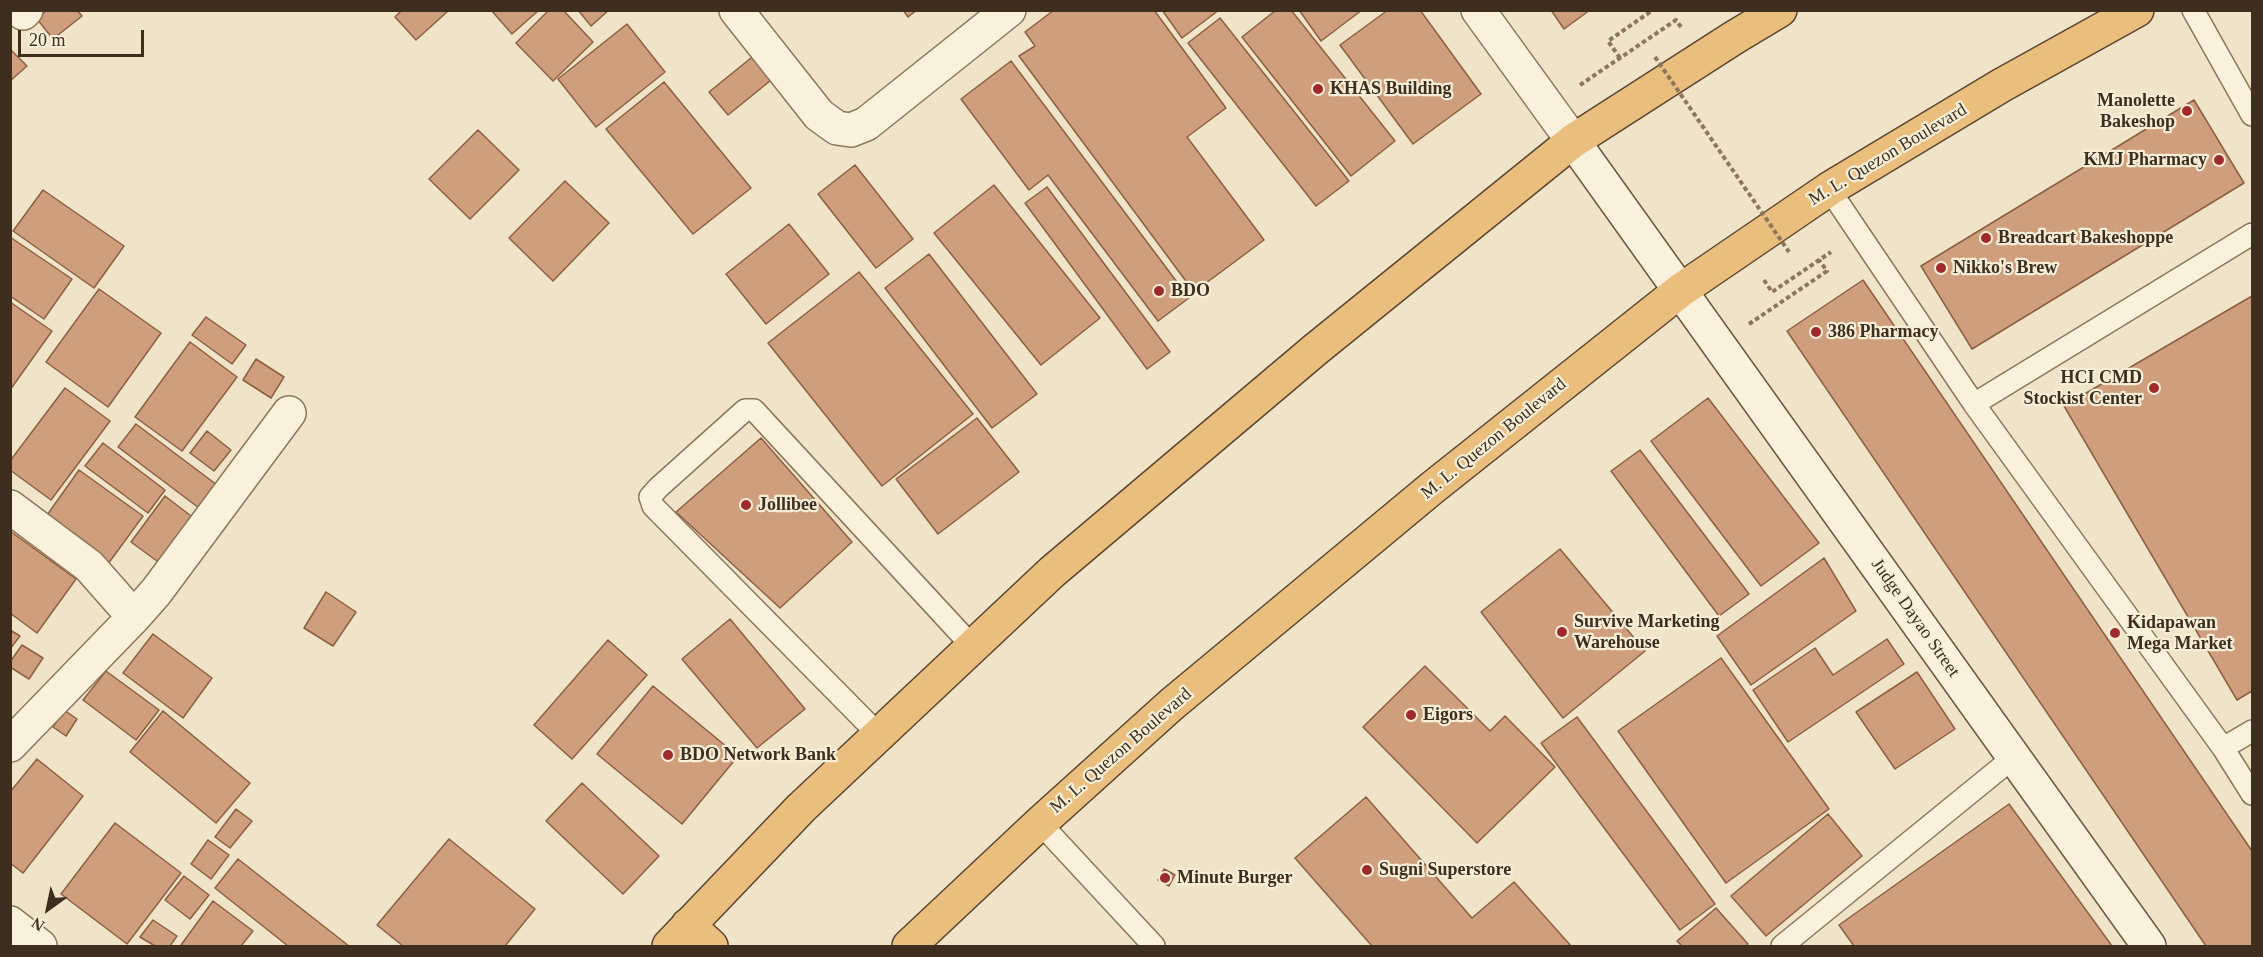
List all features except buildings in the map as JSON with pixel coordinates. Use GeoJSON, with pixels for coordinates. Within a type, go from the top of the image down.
{"type":"FeatureCollection","features":[{"type":"Feature","properties":{"kind":"highway"},"geometry":{"type":"LineString","coordinates":[[689,939],[801,808],[1052,572],[1316,348],[1573,141],[1780,10]]}},
{"type":"Feature","properties":{"kind":"highway","name":"M. L. Quezon Boulevard"},"geometry":{"type":"LineString","coordinates":[[909,946],[1040,823],[1172,704],[1406,510],[1681,290],[1829,189],[2002,85],[2137,10]]}},
{"type":"Feature","properties":{"kind":"street"},"geometry":{"type":"LineString","coordinates":[[736,10],[819,115],[837,128],[851,130],[866,124],[1009,10]]}},
{"type":"Feature","properties":{"kind":"street","name":"Judge Dayao Street"},"geometry":{"type":"LineString","coordinates":[[1478,10],[1681,290],[2149,946]]}},
{"type":"Feature","properties":{"kind":"street"},"geometry":{"type":"LineString","coordinates":[[10,745],[156,592],[290,413]]}},
{"type":"Feature","properties":{"kind":"street"},"geometry":{"type":"LineString","coordinates":[[10,507],[89,566],[134,617]]}},
{"type":"Feature","properties":{"kind":"street"},"geometry":{"type":"LineString","coordinates":[[10,923],[40,946]]}},
{"type":"Feature","properties":{"kind":"lane"},"geometry":{"type":"LineString","coordinates":[[2193,10],[2253,115]]}},
{"type":"Feature","properties":{"kind":"lane"},"geometry":{"type":"LineString","coordinates":[[1829,189],[1974,404],[2223,748],[2253,794]]}},
{"type":"Feature","properties":{"kind":"lane"},"geometry":{"type":"LineString","coordinates":[[1974,404],[2253,234]]}},
{"type":"Feature","properties":{"kind":"lane"},"geometry":{"type":"LineString","coordinates":[[880,736],[652,506],[650,497],[658,488],[745,410],[754,410],[972,646]]}},
{"type":"Feature","properties":{"kind":"lane"},"geometry":{"type":"LineString","coordinates":[[2223,748],[2253,731]]}},
{"type":"Feature","properties":{"kind":"lane"},"geometry":{"type":"LineString","coordinates":[[1782,946],[2014,758]]}},
{"type":"Feature","properties":{"kind":"lane"},"geometry":{"type":"LineString","coordinates":[[1040,823],[1154,946]]}},
{"type":"Feature","properties":{"kind":"path"},"geometry":{"type":"LineString","coordinates":[[1548,107],[1620,58],[1608,41],[1653,10]]}},
{"type":"Feature","properties":{"kind":"path"},"geometry":{"type":"LineString","coordinates":[[1655,57],[1789,252],[1782,257]]}},
{"type":"Feature","properties":{"kind":"path"},"geometry":{"type":"LineString","coordinates":[[1719,344],[1827,271],[1819,260],[1772,292],[1759,272]]}},
{"type":"Feature","properties":{"kind":"place","name":"KHAS Building"},"geometry":{"type":"Point","coordinates":[1318,89]}},
{"type":"Feature","properties":{"kind":"place","name":"Manolette Bakeshop"},"geometry":{"type":"Point","coordinates":[2187,111]}},
{"type":"Feature","properties":{"kind":"place","name":"KMJ Pharmacy"},"geometry":{"type":"Point","coordinates":[2219,160]}},
{"type":"Feature","properties":{"kind":"place","name":"Breadcart Bakeshoppe"},"geometry":{"type":"Point","coordinates":[1986,238]}},
{"type":"Feature","properties":{"kind":"place","name":"Nikko's Brew"},"geometry":{"type":"Point","coordinates":[1941,268]}},
{"type":"Feature","properties":{"kind":"place","name":"BDO"},"geometry":{"type":"Point","coordinates":[1159,291]}},
{"type":"Feature","properties":{"kind":"place","name":"386 Pharmacy"},"geometry":{"type":"Point","coordinates":[1816,332]}},
{"type":"Feature","properties":{"kind":"place","name":"HCI CMD Stockist Center"},"geometry":{"type":"Point","coordinates":[2154,388]}},
{"type":"Feature","properties":{"kind":"place","name":"Jollibee"},"geometry":{"type":"Point","coordinates":[746,505]}},
{"type":"Feature","properties":{"kind":"place","name":"Survive Marketing Warehouse"},"geometry":{"type":"Point","coordinates":[1562,632]}},
{"type":"Feature","properties":{"kind":"place","name":"Kidapawan Mega Market"},"geometry":{"type":"Point","coordinates":[2115,633]}},
{"type":"Feature","properties":{"kind":"place","name":"Eigors"},"geometry":{"type":"Point","coordinates":[1411,715]}},
{"type":"Feature","properties":{"kind":"place","name":"BDO Network Bank"},"geometry":{"type":"Point","coordinates":[668,755]}},
{"type":"Feature","properties":{"kind":"place","name":"Sugni Superstore"},"geometry":{"type":"Point","coordinates":[1367,870]}},
{"type":"Feature","properties":{"kind":"place","name":"Minute Burger"},"geometry":{"type":"Point","coordinates":[1165,878]}}]}
